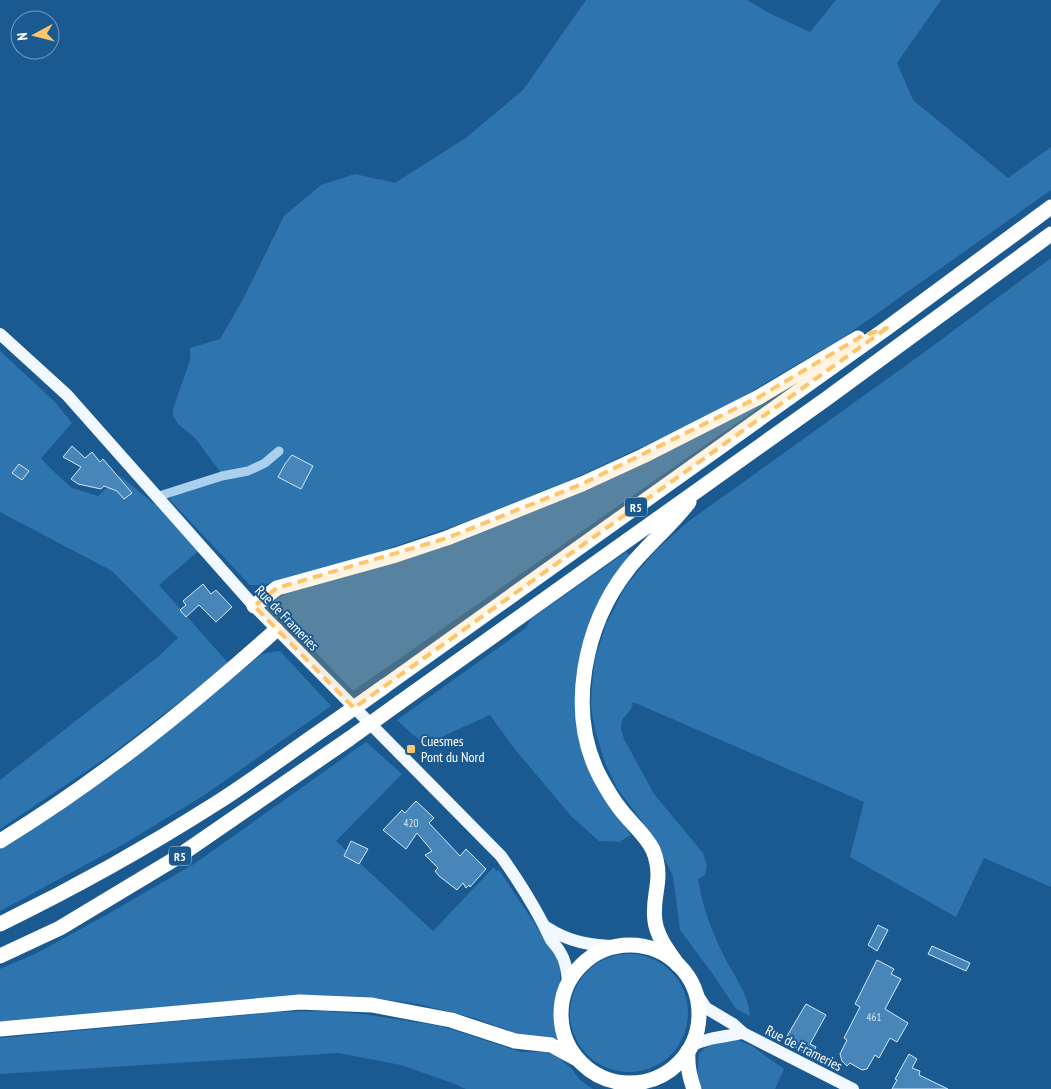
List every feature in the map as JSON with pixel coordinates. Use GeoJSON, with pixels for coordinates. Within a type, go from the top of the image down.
{"type":"FeatureCollection","features":[{"type":"Feature","properties":{"kind":"highway","name":"R5"},"geometry":{"type":"LineString","coordinates":[[0,924],[48,900],[216,804],[888,328],[1051,207]]}},
{"type":"Feature","properties":{"kind":"highway","name":"R5"},"geometry":{"type":"LineString","coordinates":[[0,956],[60,928],[173,860],[349,739],[841,389],[1051,234]]}},
{"type":"Feature","properties":{"kind":"highway"},"geometry":{"type":"LineString","coordinates":[[254,606],[277,588],[396,556],[447,538],[582,484],[644,456],[759,397],[862,336],[888,328]]}},
{"type":"Feature","properties":{"kind":"highway"},"geometry":{"type":"LineString","coordinates":[[678,964],[650,948],[634,945],[605,949],[584,962],[568,982],[561,1009],[561,1022],[569,1048],[577,1059],[588,1069],[613,1081],[641,1082],[662,1075],[679,1062],[689,1048],[696,1033],[698,1019],[695,991],[688,977],[660,936],[655,921],[659,881],[657,863],[652,848],[618,806],[599,775],[588,744],[583,711],[583,681],[588,655],[597,626],[609,600],[626,571],[648,545],[678,517],[700,489]]}},
{"type":"Feature","properties":{"kind":"highway"},"geometry":{"type":"LineString","coordinates":[[0,841],[72,794],[160,730],[226,676],[276,630]]}},
{"type":"Feature","properties":{"kind":"highway"},"geometry":{"type":"LineString","coordinates":[[0,1029],[300,1002],[372,1005],[412,1011],[451,1020],[515,1041],[551,1045],[577,1059]]}},
{"type":"Feature","properties":{"kind":"highway"},"geometry":{"type":"LineString","coordinates":[[689,1048],[687,1065],[694,1089]]}},
{"type":"Feature","properties":{"kind":"highway"},"geometry":{"type":"LineString","coordinates":[[627,1083],[642,1089]]}},
{"type":"Feature","properties":{"kind":"main road","name":"Rue de Frameries"},"geometry":{"type":"LineString","coordinates":[[0,334],[67,395],[276,630],[501,856],[522,886],[546,927],[552,942],[561,953],[568,982]]}},
{"type":"Feature","properties":{"kind":"main road"},"geometry":{"type":"LineString","coordinates":[[546,927],[557,935],[586,945],[618,946]]}},
{"type":"Feature","properties":{"kind":"main road","name":"Rue de Frameries"},"geometry":{"type":"LineString","coordinates":[[695,991],[706,1008],[733,1024],[743,1033],[853,1089]]}},
{"type":"Feature","properties":{"kind":"main road"},"geometry":{"type":"LineString","coordinates":[[689,1048],[703,1040],[717,1036],[743,1033]]}},
{"type":"Feature","properties":{"kind":"street"},"geometry":{"type":"LineString","coordinates":[[156,497],[222,476],[248,471],[279,451]]}},
{"type":"Feature","properties":{"kind":"highlighted area"},"geometry":{"type":"Polygon","coordinates":[[[887,328],[354,708],[254,606],[277,588],[447,538],[582,484],[759,397],[862,336],[887,328]]]}},
{"type":"Feature","properties":{"kind":"shaded area"},"geometry":{"type":"Polygon","coordinates":[[[586,0],[747,0],[769,13],[810,32],[836,0],[941,0],[897,63],[913,100],[1008,178],[1051,147],[1051,190],[844,337],[711,415],[575,478],[478,518],[369,555],[293,578],[263,585],[250,585],[169,499],[187,487],[224,477],[195,438],[178,424],[173,416],[173,409],[190,360],[190,348],[220,339],[243,299],[284,216],[321,185],[355,174],[395,183],[467,137],[523,90],[586,0]]]}},
{"type":"Feature","properties":{"kind":"shaded area"},"geometry":{"type":"Polygon","coordinates":[[[1051,258],[1051,887],[984,858],[956,917],[850,857],[864,802],[633,702],[631,709],[622,720],[621,728],[624,739],[654,794],[703,853],[707,866],[705,875],[698,879],[705,909],[720,947],[744,992],[750,1016],[736,1009],[680,930],[673,876],[652,835],[617,788],[605,763],[595,730],[591,707],[595,658],[607,622],[626,586],[655,551],[689,521],[926,351],[1051,258]]]}},
{"type":"Feature","properties":{"kind":"shaded area"},"geometry":{"type":"Polygon","coordinates":[[[0,351],[55,402],[72,423],[41,458],[51,469],[72,488],[98,496],[120,476],[153,503],[166,508],[202,548],[159,585],[229,664],[113,753],[0,829],[0,780],[159,656],[178,638],[112,571],[0,512],[0,351]]]}},
{"type":"Feature","properties":{"kind":"shaded area"},"geometry":{"type":"Polygon","coordinates":[[[765,398],[767,402],[353,691],[275,609],[277,599],[287,593],[391,562],[765,398]]]}},
{"type":"Feature","properties":{"kind":"shaded area"},"geometry":{"type":"Polygon","coordinates":[[[626,552],[631,556],[578,693],[602,792],[631,835],[619,842],[599,841],[571,816],[513,747],[490,715],[426,744],[397,720],[526,628],[531,619],[626,552]]]}},
{"type":"Feature","properties":{"kind":"shaded area"},"geometry":{"type":"Polygon","coordinates":[[[280,651],[331,706],[206,794],[124,844],[0,911],[0,849],[86,791],[262,654],[280,651]]]}},
{"type":"Feature","properties":{"kind":"shaded area"},"geometry":{"type":"Polygon","coordinates":[[[366,742],[402,774],[336,841],[433,931],[494,867],[496,871],[499,870],[560,962],[560,984],[555,1006],[558,1039],[524,1036],[474,1018],[418,1004],[367,997],[310,995],[0,1022],[0,969],[37,953],[194,864],[366,742]]]}},
{"type":"Feature","properties":{"kind":"shaded area"},"geometry":{"type":"Polygon","coordinates":[[[629,954],[652,958],[671,971],[684,990],[688,1013],[684,1036],[671,1055],[652,1068],[629,1072],[606,1068],[587,1055],[574,1036],[570,1013],[574,990],[587,971],[606,958],[629,954]]]}},
{"type":"Feature","properties":{"kind":"shaded area"},"geometry":{"type":"Polygon","coordinates":[[[323,1011],[362,1014],[441,1026],[521,1052],[545,1052],[558,1057],[571,1068],[580,1080],[593,1089],[466,1089],[401,1065],[338,1053],[0,1074],[0,1038],[277,1012],[323,1011]]]}},
{"type":"Feature","properties":{"kind":"shaded area"},"geometry":{"type":"Polygon","coordinates":[[[733,1038],[752,1046],[784,1069],[775,1089],[703,1089],[697,1076],[699,1053],[709,1045],[733,1038]]]}},
{"type":"Feature","properties":{"kind":"building"},"geometry":{"type":"Polygon","coordinates":[[[72,446],[85,458],[92,452],[100,462],[103,459],[132,493],[124,499],[117,491],[104,486],[101,489],[78,484],[71,479],[81,467],[63,457],[72,446]]]}},
{"type":"Feature","properties":{"kind":"building"},"geometry":{"type":"Polygon","coordinates":[[[292,455],[313,466],[301,489],[278,477],[292,455]]]}},
{"type":"Feature","properties":{"kind":"building"},"geometry":{"type":"Polygon","coordinates":[[[19,464],[29,471],[22,480],[12,473],[19,464]]]}},
{"type":"Feature","properties":{"kind":"building"},"geometry":{"type":"Polygon","coordinates":[[[203,584],[211,594],[216,590],[232,607],[216,622],[199,605],[186,617],[180,610],[186,605],[183,601],[203,584]]]}},
{"type":"Feature","properties":{"kind":"building"},"geometry":{"type":"Polygon","coordinates":[[[416,801],[434,818],[429,823],[460,856],[466,849],[486,869],[470,887],[469,885],[466,888],[463,883],[457,890],[439,876],[435,871],[438,868],[425,855],[432,851],[417,833],[406,849],[383,830],[402,810],[405,813],[416,801]]]}},
{"type":"Feature","properties":{"kind":"building"},"geometry":{"type":"Polygon","coordinates":[[[351,841],[368,849],[359,864],[344,856],[351,841]]]}},
{"type":"Feature","properties":{"kind":"building"},"geometry":{"type":"Polygon","coordinates":[[[878,925],[888,930],[877,951],[868,945],[878,925]]]}},
{"type":"Feature","properties":{"kind":"building"},"geometry":{"type":"Polygon","coordinates":[[[932,946],[970,963],[966,971],[928,954],[932,946]]]}},
{"type":"Feature","properties":{"kind":"building"},"geometry":{"type":"Polygon","coordinates":[[[877,960],[894,969],[891,974],[901,979],[885,1009],[908,1023],[897,1042],[890,1038],[879,1058],[875,1055],[867,1069],[862,1070],[850,1063],[847,1066],[842,1061],[840,1054],[847,1040],[844,1038],[860,1007],[855,1004],[877,960]]]}},
{"type":"Feature","properties":{"kind":"building"},"geometry":{"type":"Polygon","coordinates":[[[806,1004],[826,1015],[810,1044],[816,1047],[811,1056],[790,1044],[793,1039],[787,1036],[806,1004]]]}},
{"type":"Feature","properties":{"kind":"building"},"geometry":{"type":"Polygon","coordinates":[[[909,1054],[917,1059],[912,1068],[920,1071],[919,1075],[948,1089],[892,1089],[897,1080],[895,1079],[909,1054]]]}},
{"type":"Feature","properties":{"kind":"place","name":"Cuesmes Pont du Nord"},"geometry":{"type":"Point","coordinates":[411,749]}}]}
